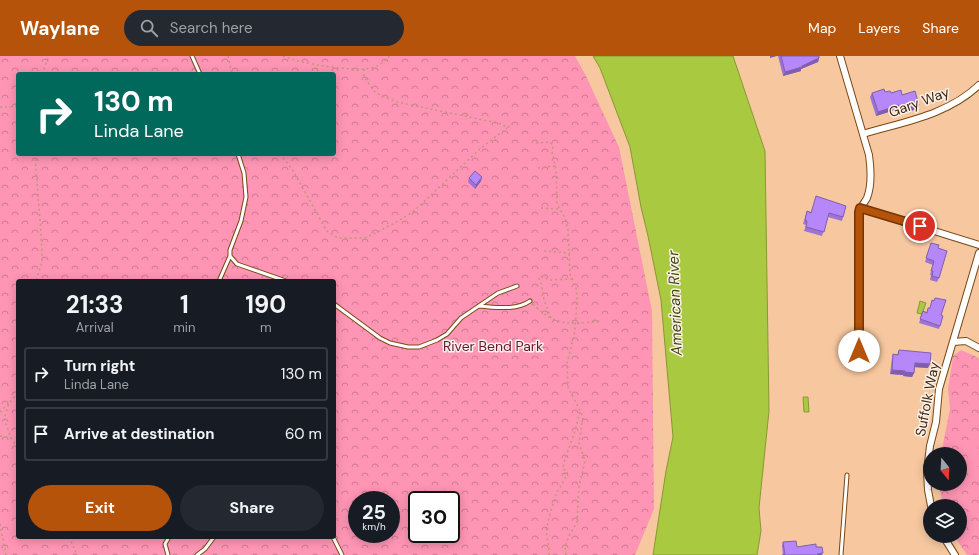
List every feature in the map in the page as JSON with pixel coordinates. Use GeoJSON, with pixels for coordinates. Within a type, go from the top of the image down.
{"type":"FeatureCollection","features":[{"type":"Feature","properties":{"kind":"street"},"geometry":{"type":"LineString","coordinates":[[840,56],[869,155],[871,168],[867,198],[859,212],[859,351]]}},
{"type":"Feature","properties":{"kind":"street","name":"Gary Way"},"geometry":{"type":"LineString","coordinates":[[863,134],[942,110],[963,99],[979,85]]}},
{"type":"Feature","properties":{"kind":"street"},"geometry":{"type":"LineString","coordinates":[[860,208],[979,245]]}},
{"type":"Feature","properties":{"kind":"street","name":"Suffolk Way"},"geometry":{"type":"LineString","coordinates":[[930,499],[927,464],[936,422],[941,380],[979,253]]}},
{"type":"Feature","properties":{"kind":"street"},"geometry":{"type":"LineString","coordinates":[[953,342],[966,341],[979,348]]}},
{"type":"Feature","properties":{"kind":"street"},"geometry":{"type":"LineString","coordinates":[[947,543],[955,555]]}},
{"type":"Feature","properties":{"kind":"lane"},"geometry":{"type":"LineString","coordinates":[[192,56],[199,72]]}},
{"type":"Feature","properties":{"kind":"lane"},"geometry":{"type":"LineString","coordinates":[[220,279],[230,256],[230,250],[241,221],[246,197],[244,173],[239,156]]}},
{"type":"Feature","properties":{"kind":"lane"},"geometry":{"type":"LineString","coordinates":[[230,256],[237,264],[280,279]]}},
{"type":"Feature","properties":{"kind":"lane"},"geometry":{"type":"LineString","coordinates":[[336,305],[380,338],[390,343],[408,347],[427,345],[446,334],[461,318],[498,293],[517,286]]}},
{"type":"Feature","properties":{"kind":"lane"},"geometry":{"type":"LineString","coordinates":[[479,306],[517,307],[525,305],[530,301]]}},
{"type":"Feature","properties":{"kind":"lane"},"geometry":{"type":"LineString","coordinates":[[841,555],[847,475]]}},
{"type":"Feature","properties":{"kind":"lane"},"geometry":{"type":"LineString","coordinates":[[168,539],[165,544],[168,555]]}},
{"type":"Feature","properties":{"kind":"lane"},"geometry":{"type":"LineString","coordinates":[[197,555],[205,549],[212,539]]}},
{"type":"Feature","properties":{"kind":"lane"},"geometry":{"type":"LineString","coordinates":[[334,539],[342,555]]}},
{"type":"Feature","properties":{"kind":"path"},"geometry":{"type":"LineString","coordinates":[[43,72],[48,56]]}},
{"type":"Feature","properties":{"kind":"path"},"geometry":{"type":"LineString","coordinates":[[228,56],[232,72]]}},
{"type":"Feature","properties":{"kind":"path"},"geometry":{"type":"LineString","coordinates":[[283,56],[304,62],[352,69],[374,67],[381,64],[390,56]]}},
{"type":"Feature","properties":{"kind":"path"},"geometry":{"type":"LineString","coordinates":[[364,69],[364,77],[376,93],[397,102],[502,124],[507,128]]}},
{"type":"Feature","properties":{"kind":"path"},"geometry":{"type":"LineString","coordinates":[[0,107],[16,106]]}},
{"type":"Feature","properties":{"kind":"path"},"geometry":{"type":"LineString","coordinates":[[282,156],[292,169],[327,231],[338,238],[365,238],[395,223],[414,210],[481,148],[512,124]]}},
{"type":"Feature","properties":{"kind":"path"},"geometry":{"type":"LineString","coordinates":[[536,143],[550,142],[553,146],[552,151],[556,170],[557,204],[568,229],[570,274],[576,287],[577,297],[575,331],[567,362],[568,388],[583,417],[579,443],[585,461],[579,486],[577,522],[565,547],[566,555]]}},
{"type":"Feature","properties":{"kind":"path"},"geometry":{"type":"LineString","coordinates":[[36,156],[42,259],[37,279]]}},
{"type":"Feature","properties":{"kind":"path"},"geometry":{"type":"LineString","coordinates":[[538,168],[555,166]]}},
{"type":"Feature","properties":{"kind":"path"},"geometry":{"type":"LineString","coordinates":[[541,208],[559,209]]}},
{"type":"Feature","properties":{"kind":"path"},"geometry":{"type":"LineString","coordinates":[[544,251],[570,253]]}},
{"type":"Feature","properties":{"kind":"path"},"geometry":{"type":"LineString","coordinates":[[551,318],[544,300],[540,277],[550,280],[572,279]]}},
{"type":"Feature","properties":{"kind":"path"},"geometry":{"type":"LineString","coordinates":[[530,301],[539,310],[551,318],[564,323],[575,324],[599,321]]}},
{"type":"Feature","properties":{"kind":"path"},"geometry":{"type":"LineString","coordinates":[[0,412],[16,396]]}},
{"type":"Feature","properties":{"kind":"path"},"geometry":{"type":"LineString","coordinates":[[10,403],[4,419],[11,438],[16,446]]}},
{"type":"Feature","properties":{"kind":"path"},"geometry":{"type":"LineString","coordinates":[[549,555],[550,548],[546,528],[557,493],[568,473],[563,469],[564,462],[580,412]]}},
{"type":"Feature","properties":{"kind":"path"},"geometry":{"type":"LineString","coordinates":[[0,436],[11,438]]}},
{"type":"Feature","properties":{"kind":"path"},"geometry":{"type":"LineString","coordinates":[[0,524],[6,555]]}},
{"type":"Feature","properties":{"kind":"path"},"geometry":{"type":"LineString","coordinates":[[70,539],[77,555]]}},
{"type":"Feature","properties":{"kind":"green space","name":"River Bend Park"},"geometry":{"type":"Polygon","coordinates":[[[0,56],[575,56],[619,147],[652,311],[654,509],[635,555],[0,555],[0,56]]]}},
{"type":"Feature","properties":{"kind":"green space"},"geometry":{"type":"Polygon","coordinates":[[[961,350],[979,359],[979,555],[967,555],[959,543],[967,543],[967,499],[942,499],[940,491],[967,491],[967,447],[942,447],[950,409],[948,389],[953,356],[961,350]]]}},
{"type":"Feature","properties":{"kind":"green space"},"geometry":{"type":"Polygon","coordinates":[[[975,439],[979,452],[979,466],[971,468],[967,456],[967,447],[964,447],[963,443],[975,439]]]}},
{"type":"Feature","properties":{"kind":"water","name":"American River"},"geometry":{"type":"Polygon","coordinates":[[[593,56],[733,56],[765,151],[769,411],[759,508],[761,531],[757,555],[653,555],[666,471],[673,437],[661,300],[630,147],[600,68],[593,56]]]}},
{"type":"Feature","properties":{"kind":"water"},"geometry":{"type":"Polygon","coordinates":[[[920,301],[926,303],[922,314],[917,313],[920,301]]]}},
{"type":"Feature","properties":{"kind":"water"},"geometry":{"type":"Polygon","coordinates":[[[803,397],[808,397],[809,412],[804,412],[803,397]]]}},
{"type":"Feature","properties":{"kind":"building"},"geometry":{"type":"Polygon","coordinates":[[[781,56],[819,56],[819,58],[802,67],[785,72],[781,56]]]}},
{"type":"Feature","properties":{"kind":"building"},"geometry":{"type":"Polygon","coordinates":[[[884,89],[885,92],[890,91],[891,93],[901,90],[902,95],[915,91],[919,105],[908,108],[907,105],[899,107],[899,105],[878,112],[872,93],[884,89]]]}},
{"type":"Feature","properties":{"kind":"building"},"geometry":{"type":"Polygon","coordinates":[[[475,171],[482,177],[476,185],[469,178],[475,171]]]}},
{"type":"Feature","properties":{"kind":"building"},"geometry":{"type":"Polygon","coordinates":[[[816,196],[846,206],[843,217],[829,213],[824,232],[806,227],[807,221],[805,220],[807,211],[811,213],[816,196]]]}},
{"type":"Feature","properties":{"kind":"building"},"geometry":{"type":"Polygon","coordinates":[[[931,243],[939,245],[938,248],[947,251],[939,278],[932,276],[933,271],[931,271],[934,261],[926,258],[931,243]]]}},
{"type":"Feature","properties":{"kind":"building"},"geometry":{"type":"Polygon","coordinates":[[[935,298],[946,300],[941,315],[943,316],[940,326],[920,319],[923,311],[927,313],[932,300],[934,301],[935,298]]]}},
{"type":"Feature","properties":{"kind":"building"},"geometry":{"type":"Polygon","coordinates":[[[899,350],[931,353],[930,364],[915,363],[914,373],[892,370],[893,354],[898,355],[899,350]]]}},
{"type":"Feature","properties":{"kind":"building"},"geometry":{"type":"Polygon","coordinates":[[[796,541],[797,547],[816,544],[816,547],[822,547],[823,553],[817,554],[818,555],[785,555],[783,542],[796,541]]]}},
{"type":"Feature","properties":{"kind":"route"},"geometry":{"type":"LineString","coordinates":[[859,351],[860,208],[920,226]]}}]}
